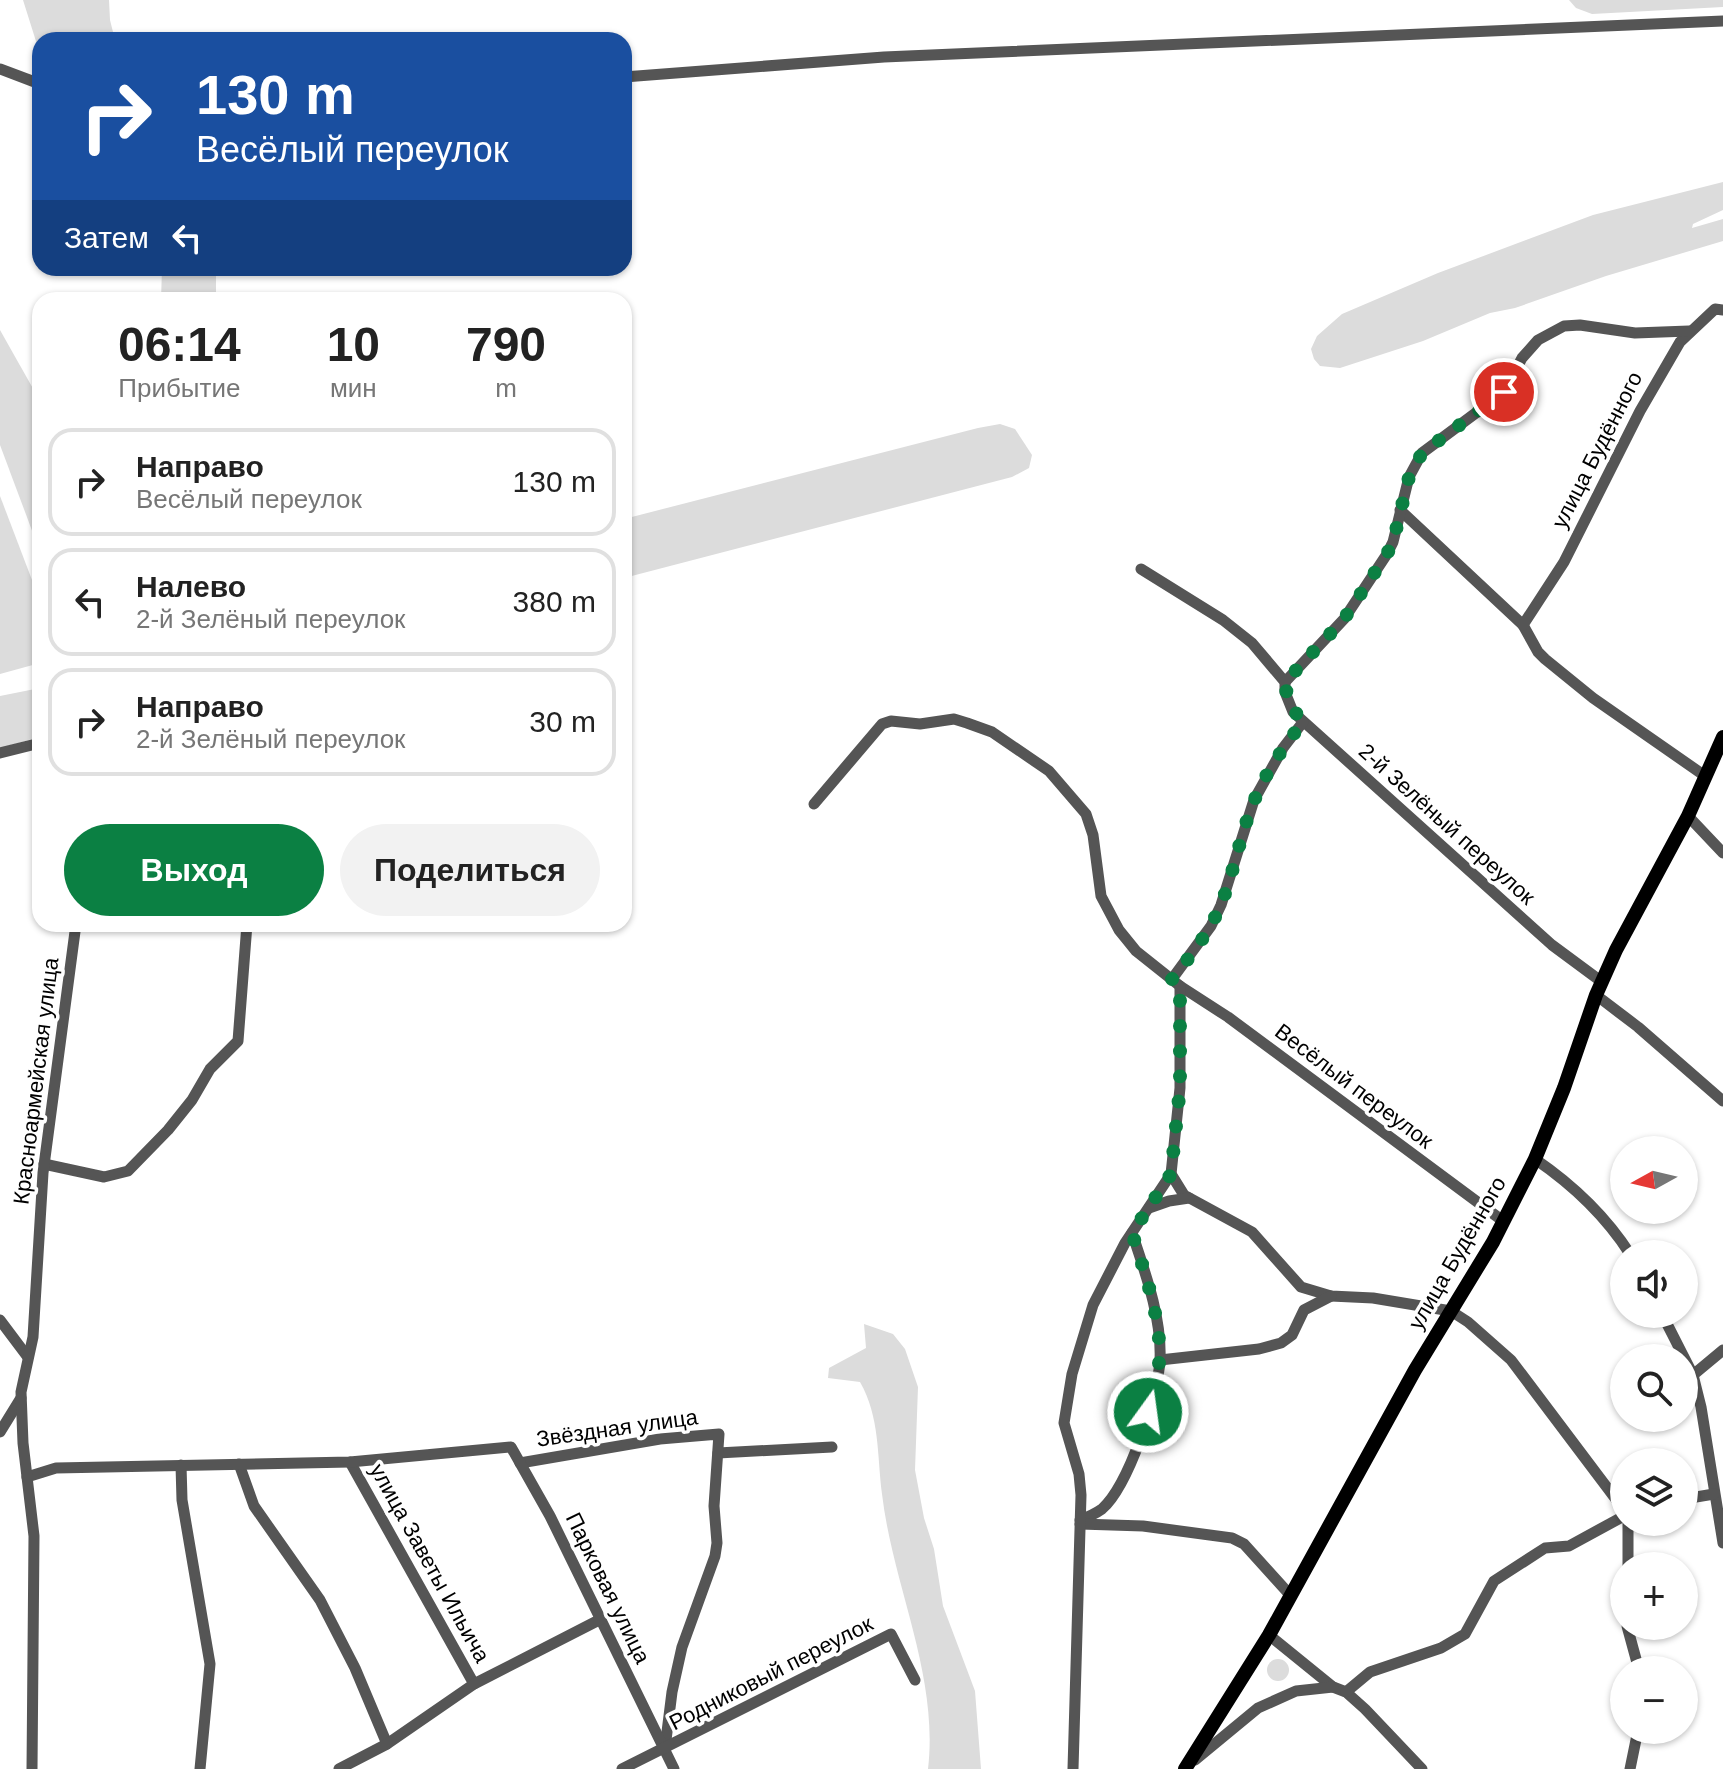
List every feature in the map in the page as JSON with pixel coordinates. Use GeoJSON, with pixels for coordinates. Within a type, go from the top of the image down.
{"type":"FeatureCollection","features":[{"type":"Feature","properties":{"kind":"main road","name":"улица Будённого"},"geometry":{"type":"LineString","coordinates":[[1185,1769],[1269,1635],[1415,1370],[1493,1242],[1535,1159],[1599,989],[1630,922],[1688,816],[1723,737]]}},
{"type":"Feature","properties":{"kind":"street"},"geometry":{"type":"LineString","coordinates":[[632,76],[896,57],[1723,21]]}},
{"type":"Feature","properties":{"kind":"street"},"geometry":{"type":"LineString","coordinates":[[0,69],[32,81]]}},
{"type":"Feature","properties":{"kind":"street","name":"улица Будённого"},"geometry":{"type":"LineString","coordinates":[[1523,625],[1564,562],[1640,411],[1680,342],[1715,309],[1723,310]]}},
{"type":"Feature","properties":{"kind":"street"},"geometry":{"type":"LineString","coordinates":[[1285,682],[1344,619],[1387,554],[1409,477],[1422,453],[1504,392],[1522,358],[1538,340],[1564,326],[1580,325],[1635,333],[1689,331]]}},
{"type":"Feature","properties":{"kind":"street"},"geometry":{"type":"LineString","coordinates":[[1400,510],[1523,625],[1545,659],[1593,698],[1705,776]]}},
{"type":"Feature","properties":{"kind":"street","name":"2-й Зелёный переулок"},"geometry":{"type":"LineString","coordinates":[[1141,569],[1223,620],[1252,643],[1285,682],[1288,703],[1303,722],[1723,1101]]}},
{"type":"Feature","properties":{"kind":"street","name":"Весёлый переулок"},"geometry":{"type":"LineString","coordinates":[[814,804],[882,724],[891,721],[920,724],[954,719],[992,732],[1021,749],[1049,771],[1086,814],[1093,835],[1101,896],[1119,930],[1136,951],[1503,1221]]}},
{"type":"Feature","properties":{"kind":"street"},"geometry":{"type":"LineString","coordinates":[[1073,1769],[1079,1474],[1064,1423],[1072,1374],[1093,1305],[1132,1233],[1171,1174],[1180,1088],[1176,983],[1221,905],[1254,800],[1283,748],[1303,722]]}},
{"type":"Feature","properties":{"kind":"street"},"geometry":{"type":"LineString","coordinates":[[0,753],[32,745]]}},
{"type":"Feature","properties":{"kind":"street"},"geometry":{"type":"LineString","coordinates":[[1688,816],[1723,853]]}},
{"type":"Feature","properties":{"kind":"street","name":"Красноармейская улица"},"geometry":{"type":"LineString","coordinates":[[32,1769],[34,1536],[21,1398],[33,1337],[44,1164],[75,932]]}},
{"type":"Feature","properties":{"kind":"street"},"geometry":{"type":"LineString","coordinates":[[44,1164],[104,1177],[128,1171],[168,1130],[192,1100],[210,1069],[238,1041],[246,932]]}},
{"type":"Feature","properties":{"kind":"street"},"geometry":{"type":"LineString","coordinates":[[1535,1159],[1559,1175],[1602,1215],[1620,1240]]}},
{"type":"Feature","properties":{"kind":"street"},"geometry":{"type":"LineString","coordinates":[[1171,1174],[1179,1190],[1189,1198],[1252,1232],[1301,1287],[1331,1296],[1373,1298],[1451,1311],[1483,1333],[1511,1360],[1610,1494]]}},
{"type":"Feature","properties":{"kind":"street"},"geometry":{"type":"LineString","coordinates":[[1148,1209],[1189,1198]]}},
{"type":"Feature","properties":{"kind":"street"},"geometry":{"type":"LineString","coordinates":[[1080,1522],[1104,1507],[1127,1470],[1155,1389],[1160,1360],[1152,1306],[1132,1233]]}},
{"type":"Feature","properties":{"kind":"street"},"geometry":{"type":"LineString","coordinates":[[1160,1360],[1259,1349],[1281,1343],[1292,1335],[1304,1310],[1331,1296]]}},
{"type":"Feature","properties":{"kind":"street"},"geometry":{"type":"LineString","coordinates":[[0,1320],[27,1356]]}},
{"type":"Feature","properties":{"kind":"street"},"geometry":{"type":"LineString","coordinates":[[1698,1371],[1723,1350]]}},
{"type":"Feature","properties":{"kind":"street"},"geometry":{"type":"LineString","coordinates":[[1698,1395],[1723,1543]]}},
{"type":"Feature","properties":{"kind":"street"},"geometry":{"type":"LineString","coordinates":[[0,1432],[21,1398]]}},
{"type":"Feature","properties":{"kind":"street","name":"Парковая улица"},"geometry":{"type":"LineString","coordinates":[[665,1750],[672,1692],[682,1647],[715,1556],[719,1434]]}},
{"type":"Feature","properties":{"kind":"street","name":"Звёздная улица"},"geometry":{"type":"LineString","coordinates":[[520,1463],[660,1439],[719,1434]]}},
{"type":"Feature","properties":{"kind":"street","name":"Парковая улица"},"geometry":{"type":"LineString","coordinates":[[350,1462],[511,1447],[601,1619],[674,1769]]}},
{"type":"Feature","properties":{"kind":"street","name":"Звёздная улица"},"geometry":{"type":"LineString","coordinates":[[718,1453],[832,1447]]}},
{"type":"Feature","properties":{"kind":"street"},"geometry":{"type":"LineString","coordinates":[[27,1477],[56,1468],[350,1462]]}},
{"type":"Feature","properties":{"kind":"street","name":"улица Заветы Ильича"},"geometry":{"type":"LineString","coordinates":[[350,1462],[474,1684]]}},
{"type":"Feature","properties":{"kind":"street"},"geometry":{"type":"LineString","coordinates":[[239,1464],[254,1506],[320,1600],[355,1668],[387,1744]]}},
{"type":"Feature","properties":{"kind":"street"},"geometry":{"type":"LineString","coordinates":[[181,1465],[182,1500],[210,1664],[200,1769]]}},
{"type":"Feature","properties":{"kind":"street"},"geometry":{"type":"LineString","coordinates":[[1698,1497],[1714,1494]]}},
{"type":"Feature","properties":{"kind":"street"},"geometry":{"type":"LineString","coordinates":[[1346,1692],[1370,1672],[1441,1648],[1465,1634],[1494,1581],[1545,1548],[1569,1546],[1610,1521]]}},
{"type":"Feature","properties":{"kind":"street"},"geometry":{"type":"LineString","coordinates":[[1080,1522],[1143,1526],[1232,1538],[1244,1544],[1291,1596]]}},
{"type":"Feature","properties":{"kind":"street","name":"улица Заветы Ильича"},"geometry":{"type":"LineString","coordinates":[[339,1769],[387,1744],[474,1684],[601,1619]]}},
{"type":"Feature","properties":{"kind":"street","name":"Родниковый переулок"},"geometry":{"type":"LineString","coordinates":[[622,1769],[891,1634],[915,1680]]}},
{"type":"Feature","properties":{"kind":"street"},"geometry":{"type":"LineString","coordinates":[[1269,1635],[1333,1687],[1346,1692],[1422,1769]]}},
{"type":"Feature","properties":{"kind":"street"},"geometry":{"type":"LineString","coordinates":[[1185,1769],[1258,1708],[1296,1691],[1333,1687]]}},
{"type":"Feature","properties":{"kind":"street"},"geometry":{"type":"LineString","coordinates":[[1630,1769],[1635,1744]]}},
{"type":"Feature","properties":{"kind":"shaded area"},"geometry":{"type":"Polygon","coordinates":[[[23,0],[109,0],[113,32],[33,32],[23,0]]]}},
{"type":"Feature","properties":{"kind":"shaded area"},"geometry":{"type":"Polygon","coordinates":[[[1569,0],[1723,0],[1723,7],[1592,14],[1576,8],[1569,0]]]}},
{"type":"Feature","properties":{"kind":"shaded area"},"geometry":{"type":"Polygon","coordinates":[[[1723,182],[1723,210],[1693,224],[1692,228],[1723,219],[1723,241],[1606,276],[1515,308],[1490,313],[1423,341],[1340,368],[1320,366],[1314,359],[1311,349],[1317,336],[1342,314],[1438,273],[1593,215],[1723,182]]]}},
{"type":"Feature","properties":{"kind":"shaded area"},"geometry":{"type":"Polygon","coordinates":[[[162,276],[216,276],[216,292],[161,292],[162,276]]]}},
{"type":"Feature","properties":{"kind":"shaded area"},"geometry":{"type":"Polygon","coordinates":[[[0,330],[32,387],[32,531],[0,445],[0,330]]]}},
{"type":"Feature","properties":{"kind":"shaded area"},"geometry":{"type":"Polygon","coordinates":[[[1000,424],[1015,429],[1032,455],[1029,468],[1012,477],[632,576],[632,517],[1000,424]]]}},
{"type":"Feature","properties":{"kind":"shaded area"},"geometry":{"type":"Polygon","coordinates":[[[0,496],[32,580],[32,665],[0,674],[0,496]]]}},
{"type":"Feature","properties":{"kind":"shaded area"},"geometry":{"type":"Polygon","coordinates":[[[32,690],[32,739],[0,748],[0,696],[32,690]]]}},
{"type":"Feature","properties":{"kind":"shaded area"},"geometry":{"type":"Polygon","coordinates":[[[864,1324],[893,1334],[905,1349],[918,1387],[915,1470],[924,1518],[934,1549],[943,1606],[975,1691],[981,1769],[928,1769],[930,1734],[927,1699],[888,1529],[871,1409],[860,1382],[828,1378],[829,1368],[866,1348],[864,1324]]]}},
{"type":"Feature","properties":{"kind":"shaded area"},"geometry":{"type":"Polygon","coordinates":[[[1274,1659],[1282,1659],[1289,1670],[1282,1681],[1274,1681],[1267,1674],[1267,1666],[1274,1659]]]}},
{"type":"Feature","properties":{"kind":"route"},"geometry":{"type":"LineString","coordinates":[[1148,1412],[1160,1360],[1155,1317],[1132,1233],[1171,1174],[1180,1088],[1180,986],[1172,979],[1211,926],[1221,905],[1254,800],[1283,748],[1303,722],[1288,703],[1285,682],[1344,619],[1387,554],[1393,542],[1409,477],[1422,453],[1504,392]]}}]}
